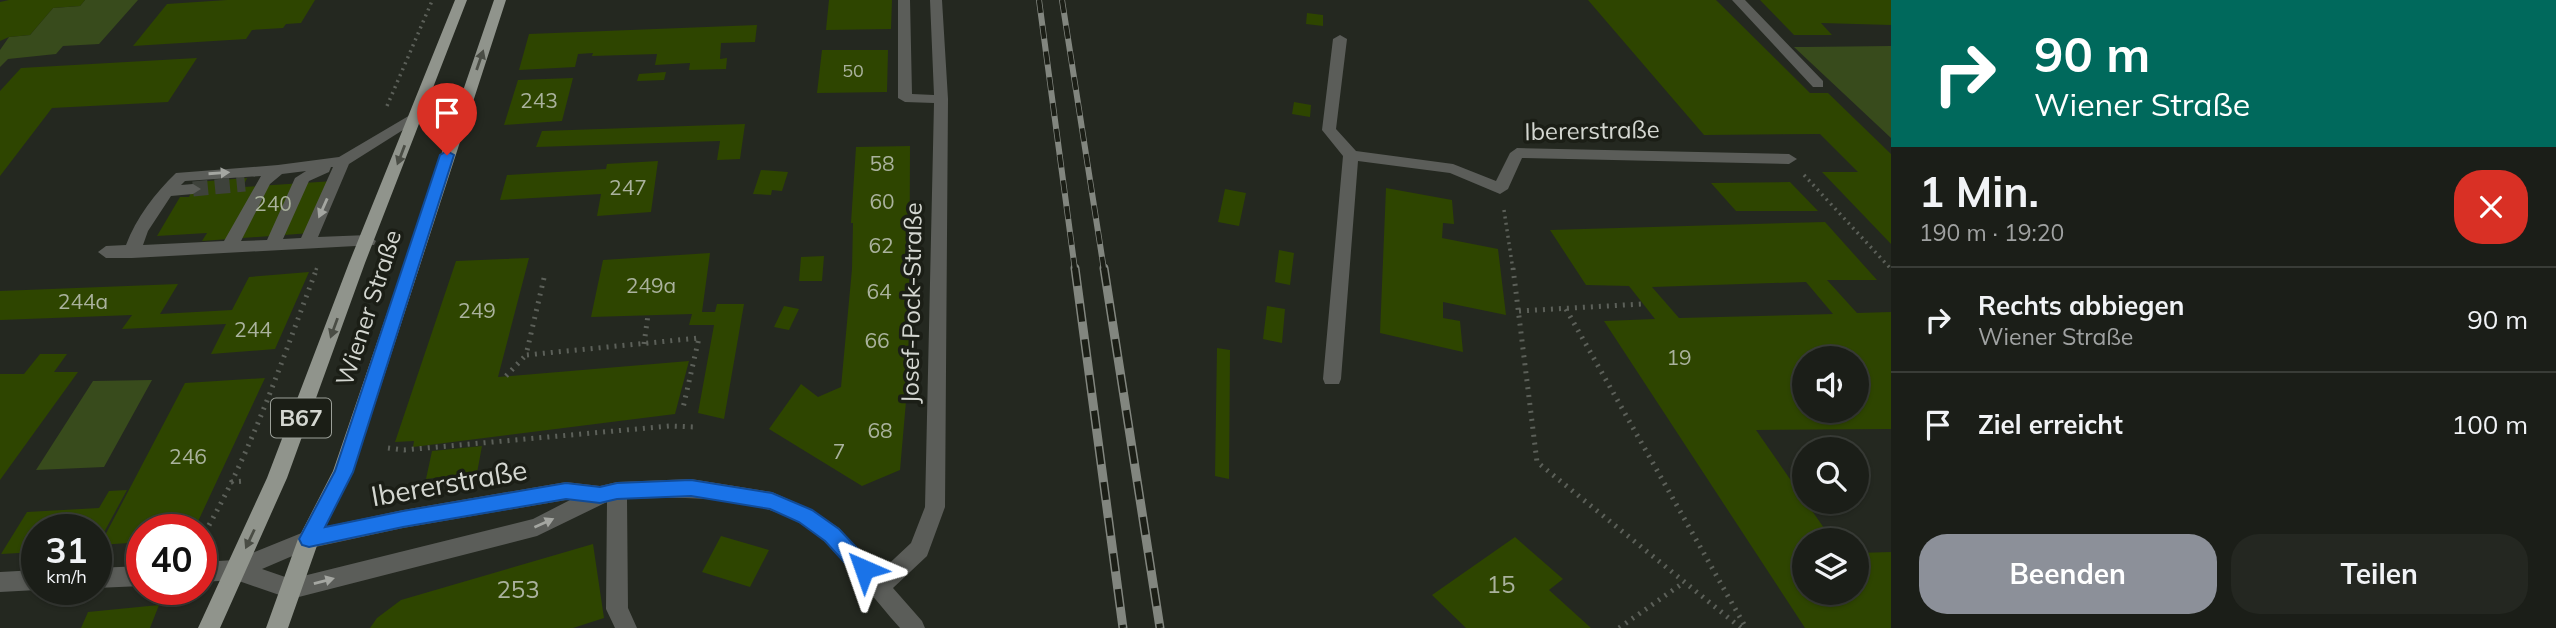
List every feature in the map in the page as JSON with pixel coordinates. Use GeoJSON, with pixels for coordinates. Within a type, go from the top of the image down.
{"type":"FeatureCollection","features":[{"type":"Feature","properties":{"kind":"main road","name":"Wiener Straße"},"geometry":{"type":"LineString","coordinates":[[209,628],[277,478],[461,0]]}},
{"type":"Feature","properties":{"kind":"main road","name":"Wiener Straße"},"geometry":{"type":"LineString","coordinates":[[277,628],[309,539],[344,472],[500,0]]}},
{"type":"Feature","properties":{"kind":"street"},"geometry":{"type":"LineString","coordinates":[[904,0],[905,98],[941,99]]}},
{"type":"Feature","properties":{"kind":"street","name":"Josef-Pock-Straße"},"geometry":{"type":"LineString","coordinates":[[880,586],[920,549],[935,507],[941,99],[936,0]]}},
{"type":"Feature","properties":{"kind":"street"},"geometry":{"type":"LineString","coordinates":[[1738,0],[1818,84]]}},
{"type":"Feature","properties":{"kind":"street"},"geometry":{"type":"LineString","coordinates":[[1340,39],[1329,130],[1351,155],[1452,169],[1500,189]]}},
{"type":"Feature","properties":{"kind":"street"},"geometry":{"type":"LineString","coordinates":[[272,246],[303,178],[343,161],[417,115]]}},
{"type":"Feature","properties":{"kind":"street","name":"Ibererstraße"},"geometry":{"type":"LineString","coordinates":[[1500,189],[1517,153],[1789,159]]}},
{"type":"Feature","properties":{"kind":"street"},"geometry":{"type":"LineString","coordinates":[[1332,379],[1351,155]]}},
{"type":"Feature","properties":{"kind":"street"},"geometry":{"type":"LineString","coordinates":[[132,252],[140,230],[166,191],[181,176],[278,170],[343,161]]}},
{"type":"Feature","properties":{"kind":"street"},"geometry":{"type":"LineString","coordinates":[[307,244],[343,161]]}},
{"type":"Feature","properties":{"kind":"street"},"geometry":{"type":"LineString","coordinates":[[229,247],[264,181],[278,170]]}},
{"type":"Feature","properties":{"kind":"street"},"geometry":{"type":"LineString","coordinates":[[245,184],[264,181]]}},
{"type":"Feature","properties":{"kind":"street"},"geometry":{"type":"LineString","coordinates":[[166,191],[193,189]]}},
{"type":"Feature","properties":{"kind":"street"},"geometry":{"type":"LineString","coordinates":[[106,252],[368,241]]}},
{"type":"Feature","properties":{"kind":"street","name":"Ibererstraße"},"geometry":{"type":"LineString","coordinates":[[236,570],[309,539],[403,519],[566,491],[609,493],[691,488],[772,501],[805,516],[832,535],[880,586],[914,628]]}},
{"type":"Feature","properties":{"kind":"street"},"geometry":{"type":"LineString","coordinates":[[609,493],[617,609],[626,628]]}},
{"type":"Feature","properties":{"kind":"street","name":"Ibererstraße"},"geometry":{"type":"LineString","coordinates":[[291,589],[537,527],[609,493]]}},
{"type":"Feature","properties":{"kind":"street"},"geometry":{"type":"LineString","coordinates":[[217,571],[236,570],[291,589]]}},
{"type":"Feature","properties":{"kind":"street"},"geometry":{"type":"LineString","coordinates":[[0,582],[21,581]]}},
{"type":"Feature","properties":{"kind":"path"},"geometry":{"type":"LineString","coordinates":[[373,140],[432,0]]}},
{"type":"Feature","properties":{"kind":"path"},"geometry":{"type":"LineString","coordinates":[[1789,159],[1891,269]]}},
{"type":"Feature","properties":{"kind":"path"},"geometry":{"type":"LineString","coordinates":[[1500,189],[1520,311],[1537,462],[1684,583],[1744,628]]}},
{"type":"Feature","properties":{"kind":"path"},"geometry":{"type":"LineString","coordinates":[[214,514],[262,413],[290,333],[328,243]]}},
{"type":"Feature","properties":{"kind":"path"},"geometry":{"type":"LineString","coordinates":[[506,376],[526,355],[544,278]]}},
{"type":"Feature","properties":{"kind":"path"},"geometry":{"type":"LineString","coordinates":[[1520,311],[1642,304]]}},
{"type":"Feature","properties":{"kind":"path"},"geometry":{"type":"LineString","coordinates":[[1566,309],[1744,628]]}},
{"type":"Feature","properties":{"kind":"path"},"geometry":{"type":"LineString","coordinates":[[644,344],[648,315]]}},
{"type":"Feature","properties":{"kind":"path"},"geometry":{"type":"LineString","coordinates":[[526,355],[699,338],[683,408]]}},
{"type":"Feature","properties":{"kind":"path"},"geometry":{"type":"LineString","coordinates":[[388,448],[404,450],[670,426],[694,427]]}},
{"type":"Feature","properties":{"kind":"path"},"geometry":{"type":"LineString","coordinates":[[231,482],[244,481]]}},
{"type":"Feature","properties":{"kind":"path"},"geometry":{"type":"LineString","coordinates":[[1619,628],[1684,583]]}},
{"type":"Feature","properties":{"kind":"green space"},"geometry":{"type":"Polygon","coordinates":[[[85,0],[138,0],[99,44],[63,46],[56,54],[8,59],[0,67],[0,50],[9,37],[30,35],[53,8],[80,6],[85,0]]]}},
{"type":"Feature","properties":{"kind":"green space"},"geometry":{"type":"Polygon","coordinates":[[[1891,46],[1891,138],[1794,47],[1805,47],[1891,46]]]}},
{"type":"Feature","properties":{"kind":"green space"},"geometry":{"type":"Polygon","coordinates":[[[152,380],[104,467],[36,470],[93,381],[152,380]]]}},
{"type":"Feature","properties":{"kind":"building"},"geometry":{"type":"Polygon","coordinates":[[[85,0],[80,6],[53,8],[30,35],[9,37],[0,41],[0,2],[85,0]]]}},
{"type":"Feature","properties":{"kind":"building"},"geometry":{"type":"Polygon","coordinates":[[[227,0],[315,0],[301,23],[286,24],[283,28],[252,30],[246,39],[133,46],[167,4],[227,0]]]}},
{"type":"Feature","properties":{"kind":"building"},"geometry":{"type":"Polygon","coordinates":[[[829,0],[892,0],[891,29],[826,30],[829,0]]]}},
{"type":"Feature","properties":{"kind":"building"},"geometry":{"type":"Polygon","coordinates":[[[1588,0],[1716,0],[1810,93],[1828,93],[1891,154],[1891,244],[1822,172],[1858,172],[1820,134],[1704,135],[1588,0]]]}},
{"type":"Feature","properties":{"kind":"building"},"geometry":{"type":"Polygon","coordinates":[[[1760,0],[1891,0],[1891,25],[1821,23],[1832,35],[1794,35],[1760,0]]]}},
{"type":"Feature","properties":{"kind":"building"},"geometry":{"type":"Polygon","coordinates":[[[1307,13],[1323,15],[1323,26],[1306,24],[1307,13]]]}},
{"type":"Feature","properties":{"kind":"building"},"geometry":{"type":"Polygon","coordinates":[[[757,25],[755,42],[721,43],[720,59],[727,58],[726,69],[689,70],[690,63],[655,65],[657,54],[592,56],[593,53],[578,54],[575,67],[519,70],[529,34],[757,25]]]}},
{"type":"Feature","properties":{"kind":"building"},"geometry":{"type":"Polygon","coordinates":[[[822,50],[888,50],[887,92],[817,93],[822,50]]]}},
{"type":"Feature","properties":{"kind":"building"},"geometry":{"type":"Polygon","coordinates":[[[197,58],[168,102],[52,108],[0,176],[0,91],[21,68],[197,58]]]}},
{"type":"Feature","properties":{"kind":"building"},"geometry":{"type":"Polygon","coordinates":[[[666,72],[664,80],[637,81],[639,74],[666,72]]]}},
{"type":"Feature","properties":{"kind":"building"},"geometry":{"type":"Polygon","coordinates":[[[573,78],[562,121],[504,125],[518,80],[573,78]]]}},
{"type":"Feature","properties":{"kind":"building"},"geometry":{"type":"Polygon","coordinates":[[[1294,102],[1311,105],[1310,117],[1292,114],[1294,102]]]}},
{"type":"Feature","properties":{"kind":"building"},"geometry":{"type":"Polygon","coordinates":[[[745,124],[740,159],[717,160],[720,141],[536,147],[542,131],[745,124]]]}},
{"type":"Feature","properties":{"kind":"building"},"geometry":{"type":"Polygon","coordinates":[[[910,146],[909,367],[900,470],[862,486],[769,429],[801,384],[818,397],[841,387],[852,269],[851,223],[856,147],[910,146]]]}},
{"type":"Feature","properties":{"kind":"building"},"geometry":{"type":"Polygon","coordinates":[[[658,161],[651,212],[597,216],[601,194],[500,200],[507,175],[606,169],[607,164],[658,161]]]}},
{"type":"Feature","properties":{"kind":"building"},"geometry":{"type":"Polygon","coordinates":[[[761,170],[788,172],[782,191],[772,190],[771,195],[753,194],[761,170]]]}},
{"type":"Feature","properties":{"kind":"building"},"geometry":{"type":"Polygon","coordinates":[[[247,178],[243,187],[334,181],[311,233],[202,241],[207,233],[157,236],[180,197],[189,197],[196,182],[247,178]]]}},
{"type":"Feature","properties":{"kind":"building"},"geometry":{"type":"Polygon","coordinates":[[[1790,182],[1818,211],[1736,211],[1711,183],[1790,182]]]}},
{"type":"Feature","properties":{"kind":"building"},"geometry":{"type":"Polygon","coordinates":[[[1386,188],[1452,200],[1454,224],[1443,223],[1442,238],[1498,249],[1506,315],[1443,302],[1443,318],[1460,321],[1463,352],[1380,333],[1386,188]]]}},
{"type":"Feature","properties":{"kind":"building"},"geometry":{"type":"Polygon","coordinates":[[[1225,189],[1246,193],[1239,226],[1218,222],[1225,189]]]}},
{"type":"Feature","properties":{"kind":"building"},"geometry":{"type":"Polygon","coordinates":[[[1825,222],[1877,280],[1827,280],[1857,313],[1891,312],[1891,429],[1756,430],[1792,482],[1792,514],[1814,514],[1824,528],[1792,528],[1792,605],[1869,605],[1869,553],[1891,552],[1891,628],[1805,628],[1604,321],[1655,319],[1629,286],[1586,285],[1550,230],[1825,222]],[[1806,282],[1652,287],[1679,318],[1833,314],[1806,282]]]}},
{"type":"Feature","properties":{"kind":"building"},"geometry":{"type":"Polygon","coordinates":[[[1279,250],[1294,253],[1290,285],[1275,282],[1279,250]]]}},
{"type":"Feature","properties":{"kind":"building"},"geometry":{"type":"Polygon","coordinates":[[[710,253],[702,312],[715,312],[717,304],[744,304],[724,419],[698,413],[714,325],[689,325],[692,314],[591,317],[603,260],[710,253]]]}},
{"type":"Feature","properties":{"kind":"building"},"geometry":{"type":"Polygon","coordinates":[[[824,256],[822,281],[799,281],[801,257],[824,256]]]}},
{"type":"Feature","properties":{"kind":"building"},"geometry":{"type":"Polygon","coordinates":[[[529,258],[498,377],[689,361],[675,414],[413,447],[414,441],[395,442],[456,261],[529,258]]]}},
{"type":"Feature","properties":{"kind":"building"},"geometry":{"type":"Polygon","coordinates":[[[309,272],[275,349],[211,354],[226,324],[122,329],[132,315],[0,320],[0,291],[178,284],[160,314],[232,310],[249,277],[309,272]]]}},
{"type":"Feature","properties":{"kind":"building"},"geometry":{"type":"Polygon","coordinates":[[[784,306],[799,309],[789,330],[774,327],[784,306]]]}},
{"type":"Feature","properties":{"kind":"building"},"geometry":{"type":"Polygon","coordinates":[[[1267,306],[1285,309],[1282,343],[1263,339],[1267,306]]]}},
{"type":"Feature","properties":{"kind":"building"},"geometry":{"type":"Polygon","coordinates":[[[1217,348],[1230,350],[1229,479],[1215,476],[1217,348]]]}},
{"type":"Feature","properties":{"kind":"building"},"geometry":{"type":"Polygon","coordinates":[[[40,354],[67,354],[54,372],[78,372],[0,480],[0,374],[24,374],[40,354]]]}},
{"type":"Feature","properties":{"kind":"building"},"geometry":{"type":"Polygon","coordinates":[[[265,378],[201,514],[126,514],[126,543],[112,544],[112,522],[185,383],[265,378]]]}},
{"type":"Feature","properties":{"kind":"building"},"geometry":{"type":"Polygon","coordinates":[[[482,446],[477,473],[426,479],[432,451],[482,446]]]}},
{"type":"Feature","properties":{"kind":"building"},"geometry":{"type":"Polygon","coordinates":[[[127,490],[112,518],[112,514],[26,514],[99,508],[109,491],[127,490]]]}},
{"type":"Feature","properties":{"kind":"building"},"geometry":{"type":"Polygon","coordinates":[[[21,522],[21,553],[1,554],[21,522]]]}},
{"type":"Feature","properties":{"kind":"building"},"geometry":{"type":"Polygon","coordinates":[[[721,536],[769,550],[750,587],[702,572],[721,536]]]}},
{"type":"Feature","properties":{"kind":"building"},"geometry":{"type":"Polygon","coordinates":[[[1515,537],[1563,579],[1549,590],[1591,628],[1466,628],[1432,595],[1515,537]]]}},
{"type":"Feature","properties":{"kind":"building"},"geometry":{"type":"Polygon","coordinates":[[[593,544],[604,618],[573,628],[370,628],[377,618],[401,600],[593,544]]]}},
{"type":"Feature","properties":{"kind":"building"},"geometry":{"type":"Polygon","coordinates":[[[159,605],[150,628],[81,628],[88,612],[159,605]]]}},
{"type":"Feature","properties":{"kind":"tunnel"},"geometry":{"type":"LineString","coordinates":[[193,189],[245,184]]}},
{"type":"Feature","properties":{"kind":"railway"},"geometry":{"type":"LineString","coordinates":[[1039,0],[1075,270]]}},
{"type":"Feature","properties":{"kind":"railway"},"geometry":{"type":"LineString","coordinates":[[1062,0],[1104,270]]}},
{"type":"Feature","properties":{"kind":"railway"},"geometry":{"type":"LineString","coordinates":[[1075,268],[1123,628]]}},
{"type":"Feature","properties":{"kind":"railway"},"geometry":{"type":"LineString","coordinates":[[1104,268],[1160,628]]}},
{"type":"Feature","properties":{"kind":"route"},"geometry":{"type":"LineString","coordinates":[[447,155],[344,472],[309,539],[510,499],[566,491],[600,495],[617,491],[691,488],[772,501],[805,516],[832,535],[864,569]]}}]}
